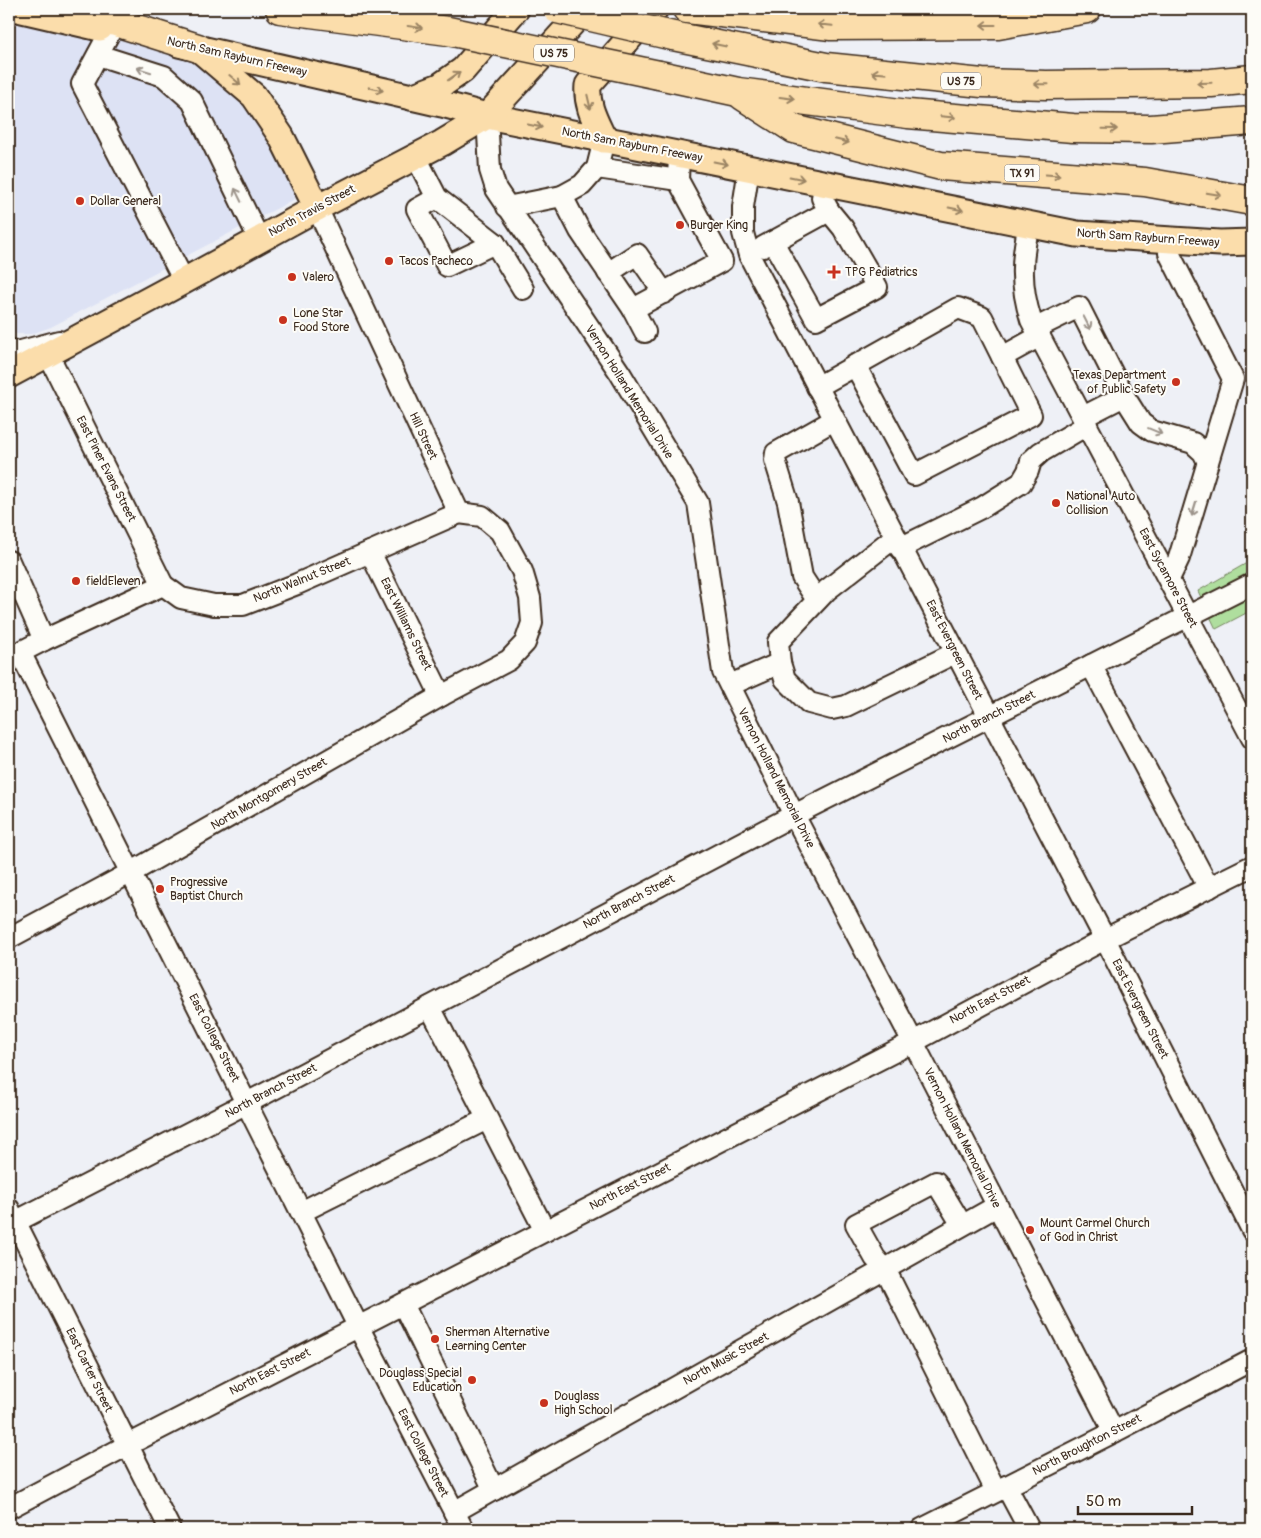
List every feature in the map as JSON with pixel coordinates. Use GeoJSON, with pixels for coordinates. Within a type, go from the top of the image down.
{"type":"FeatureCollection","features":[{"type":"Feature","properties":{"kind":"highway"},"geometry":{"type":"LineString","coordinates":[[74,9],[198,48]]}},
{"type":"Feature","properties":{"kind":"highway","name":"US 75"},"geometry":{"type":"LineString","coordinates":[[280,9],[448,31],[738,92],[908,114],[1073,128],[1151,129],[1252,121]]}},
{"type":"Feature","properties":{"kind":"highway","name":"US 75"},"geometry":{"type":"LineString","coordinates":[[557,9],[673,36],[826,67],[982,83],[1211,83],[1252,79]]}},
{"type":"Feature","properties":{"kind":"highway"},"geometry":{"type":"LineString","coordinates":[[687,9],[831,26],[998,25],[1087,9]]}},
{"type":"Feature","properties":{"kind":"highway","name":"TX 91"},"geometry":{"type":"LineString","coordinates":[[738,92],[794,129],[940,166],[1145,182],[1252,201]]}},
{"type":"Feature","properties":{"kind":"main road","name":"North Sam Rayburn Freeway"},"geometry":{"type":"LineString","coordinates":[[18,9],[198,48],[487,116],[1078,234],[1220,243],[1252,242]]}},
{"type":"Feature","properties":{"kind":"main road"},"geometry":{"type":"LineString","coordinates":[[411,97],[440,86],[462,70],[516,9]]}},
{"type":"Feature","properties":{"kind":"main road","name":"North Travis Street"},"geometry":{"type":"LineString","coordinates":[[9,375],[259,239],[416,157],[487,116],[584,9]]}},
{"type":"Feature","properties":{"kind":"main road"},"geometry":{"type":"LineString","coordinates":[[604,140],[588,106],[588,86],[654,9]]}},
{"type":"Feature","properties":{"kind":"main road"},"geometry":{"type":"LineString","coordinates":[[198,48],[254,96],[281,136],[317,208]]}},
{"type":"Feature","properties":{"kind":"street"},"geometry":{"type":"LineString","coordinates":[[111,30],[82,84],[184,281]]}},
{"type":"Feature","properties":{"kind":"street"},"geometry":{"type":"LineString","coordinates":[[98,55],[164,76],[192,101],[259,239]]}},
{"type":"Feature","properties":{"kind":"street","name":"Vernon Holland Memorial Drive"},"geometry":{"type":"LineString","coordinates":[[487,116],[490,170],[496,189],[620,373],[698,504],[723,672],[794,815],[1114,1432]]}},
{"type":"Feature","properties":{"kind":"street"},"geometry":{"type":"LineString","coordinates":[[507,207],[562,196],[582,185],[597,168],[604,140]]}},
{"type":"Feature","properties":{"kind":"street"},"geometry":{"type":"LineString","coordinates":[[639,320],[721,278],[722,262],[678,180],[679,155]]}},
{"type":"Feature","properties":{"kind":"street"},"geometry":{"type":"LineString","coordinates":[[416,157],[437,198],[495,243],[523,289]]}},
{"type":"Feature","properties":{"kind":"street"},"geometry":{"type":"LineString","coordinates":[[597,168],[678,180]]}},
{"type":"Feature","properties":{"kind":"street","name":"East Evergreen Street"},"geometry":{"type":"LineString","coordinates":[[749,168],[743,215],[743,233],[749,255],[1105,939],[1252,1230]]}},
{"type":"Feature","properties":{"kind":"street"},"geometry":{"type":"LineString","coordinates":[[773,242],[816,319],[877,287],[822,198],[825,183]]}},
{"type":"Feature","properties":{"kind":"street"},"geometry":{"type":"LineString","coordinates":[[562,196],[580,231],[639,320]]}},
{"type":"Feature","properties":{"kind":"street"},"geometry":{"type":"LineString","coordinates":[[437,198],[417,209],[448,266],[495,243]]}},
{"type":"Feature","properties":{"kind":"street","name":"Hill Street"},"geometry":{"type":"LineString","coordinates":[[317,208],[459,513]]}},
{"type":"Feature","properties":{"kind":"street"},"geometry":{"type":"LineString","coordinates":[[749,255],[829,211]]}},
{"type":"Feature","properties":{"kind":"street","name":"East Sycamore Street"},"geometry":{"type":"LineString","coordinates":[[1029,224],[1023,252],[1022,278],[1025,300],[1038,332],[1252,738]]}},
{"type":"Feature","properties":{"kind":"street"},"geometry":{"type":"LineString","coordinates":[[507,264],[535,247]]}},
{"type":"Feature","properties":{"kind":"street"},"geometry":{"type":"LineString","coordinates":[[1169,253],[1233,379],[1179,558],[1169,579]]}},
{"type":"Feature","properties":{"kind":"street"},"geometry":{"type":"LineString","coordinates":[[608,273],[638,254],[664,293]]}},
{"type":"Feature","properties":{"kind":"street"},"geometry":{"type":"LineString","coordinates":[[639,320],[664,293],[722,262]]}},
{"type":"Feature","properties":{"kind":"street"},"geometry":{"type":"LineString","coordinates":[[1002,357],[1079,307],[1124,396],[1141,423],[1152,431],[1193,443],[1208,462]]}},
{"type":"Feature","properties":{"kind":"street"},"geometry":{"type":"LineString","coordinates":[[817,387],[855,365],[958,308],[982,317],[1031,415],[914,475],[855,365]]}},
{"type":"Feature","properties":{"kind":"street"},"geometry":{"type":"LineString","coordinates":[[9,349],[17,352],[85,334]]}},
{"type":"Feature","properties":{"kind":"street","name":"East Piner Evans Street"},"geometry":{"type":"LineString","coordinates":[[48,354],[164,584]]}},
{"type":"Feature","properties":{"kind":"street"},"geometry":{"type":"LineString","coordinates":[[955,653],[846,706],[832,709],[809,703],[785,679],[780,662],[778,642],[826,590],[898,542],[983,507],[1021,483],[1031,461],[1041,452],[1124,396]]}},
{"type":"Feature","properties":{"kind":"street"},"geometry":{"type":"LineString","coordinates":[[817,600],[802,577],[788,502],[780,470],[775,460],[776,453],[834,420]]}},
{"type":"Feature","properties":{"kind":"street","name":"North Walnut Street"},"geometry":{"type":"LineString","coordinates":[[164,584],[181,598],[214,605],[243,605],[297,584],[459,513]]}},
{"type":"Feature","properties":{"kind":"street","name":"North Montgomery Street"},"geometry":{"type":"LineString","coordinates":[[9,938],[130,873],[441,696],[509,660],[525,643],[532,623],[530,598],[522,571],[500,531],[482,516],[459,513]]}},
{"type":"Feature","properties":{"kind":"street","name":"East Williams Street"},"geometry":{"type":"LineString","coordinates":[[370,552],[441,696]]}},
{"type":"Feature","properties":{"kind":"street"},"geometry":{"type":"LineString","coordinates":[[9,561],[44,640]]}},
{"type":"Feature","properties":{"kind":"street"},"geometry":{"type":"LineString","coordinates":[[14,655],[164,584]]}},
{"type":"Feature","properties":{"kind":"street","name":"North Branch Street"},"geometry":{"type":"LineString","coordinates":[[11,1219],[247,1103],[794,815],[1252,584]]}},
{"type":"Feature","properties":{"kind":"street","name":"East College Street"},"geometry":{"type":"LineString","coordinates":[[14,655],[130,873],[359,1328],[459,1521]]}},
{"type":"Feature","properties":{"kind":"street"},"geometry":{"type":"LineString","coordinates":[[730,685],[780,662]]}},
{"type":"Feature","properties":{"kind":"street"},"geometry":{"type":"LineString","coordinates":[[1091,665],[1209,888]]}},
{"type":"Feature","properties":{"kind":"street","name":"North East Street"},"geometry":{"type":"LineString","coordinates":[[9,1508],[126,1446],[913,1042],[1105,939],[1252,866]]}},
{"type":"Feature","properties":{"kind":"street"},"geometry":{"type":"LineString","coordinates":[[430,1007],[545,1231]]}},
{"type":"Feature","properties":{"kind":"street"},"geometry":{"type":"LineString","coordinates":[[301,1212],[488,1119]]}},
{"type":"Feature","properties":{"kind":"street"},"geometry":{"type":"LineString","coordinates":[[962,1225],[936,1182],[856,1224],[875,1258],[885,1269],[1001,1489],[1029,1529]]}},
{"type":"Feature","properties":{"kind":"street","name":"North Music Street"},"geometry":{"type":"LineString","coordinates":[[459,1521],[494,1490],[997,1206]]}},
{"type":"Feature","properties":{"kind":"street","name":"East Carter Street"},"geometry":{"type":"LineString","coordinates":[[11,1219],[170,1529]]}},
{"type":"Feature","properties":{"kind":"street"},"geometry":{"type":"LineString","coordinates":[[403,1304],[494,1490]]}},
{"type":"Feature","properties":{"kind":"street","name":"North Broughton Street"},"geometry":{"type":"LineString","coordinates":[[922,1529],[1252,1360]]}},
{"type":"Feature","properties":{"kind":"shaded area"},"geometry":{"type":"Polygon","coordinates":[[[9,14],[181,49],[264,116],[297,195],[293,200],[51,327],[31,334],[12,334],[9,330],[9,14]]]}},
{"type":"Feature","properties":{"kind":"green space"},"geometry":{"type":"Polygon","coordinates":[[[1252,560],[1252,610],[1216,629],[1198,591],[1252,560]]]}},
{"type":"Feature","properties":{"kind":"place","name":"Dollar General"},"geometry":{"type":"Point","coordinates":[80,201]}},
{"type":"Feature","properties":{"kind":"place","name":"Burger King"},"geometry":{"type":"Point","coordinates":[680,225]}},
{"type":"Feature","properties":{"kind":"place","name":"Tacos Pacheco"},"geometry":{"type":"Point","coordinates":[389,261]}},
{"type":"Feature","properties":{"kind":"place","name":"TPG Pediatrics"},"geometry":{"type":"Point","coordinates":[834,272]}},
{"type":"Feature","properties":{"kind":"place","name":"Valero"},"geometry":{"type":"Point","coordinates":[292,277]}},
{"type":"Feature","properties":{"kind":"place","name":"Lone Star Food Store"},"geometry":{"type":"Point","coordinates":[283,320]}},
{"type":"Feature","properties":{"kind":"place","name":"Texas Department of Public Safety"},"geometry":{"type":"Point","coordinates":[1176,382]}},
{"type":"Feature","properties":{"kind":"place","name":"National Auto Collision"},"geometry":{"type":"Point","coordinates":[1056,503]}},
{"type":"Feature","properties":{"kind":"place","name":"fieldEleven"},"geometry":{"type":"Point","coordinates":[76,581]}},
{"type":"Feature","properties":{"kind":"place","name":"Progressive Baptist Church"},"geometry":{"type":"Point","coordinates":[160,889]}},
{"type":"Feature","properties":{"kind":"place","name":"Mount Carmel Church of God in Christ"},"geometry":{"type":"Point","coordinates":[1030,1230]}},
{"type":"Feature","properties":{"kind":"place","name":"Sherman Alternative Learning Center"},"geometry":{"type":"Point","coordinates":[435,1339]}},
{"type":"Feature","properties":{"kind":"place","name":"Douglass Special Education"},"geometry":{"type":"Point","coordinates":[472,1380]}},
{"type":"Feature","properties":{"kind":"place","name":"Douglass High School"},"geometry":{"type":"Point","coordinates":[544,1403]}}]}
